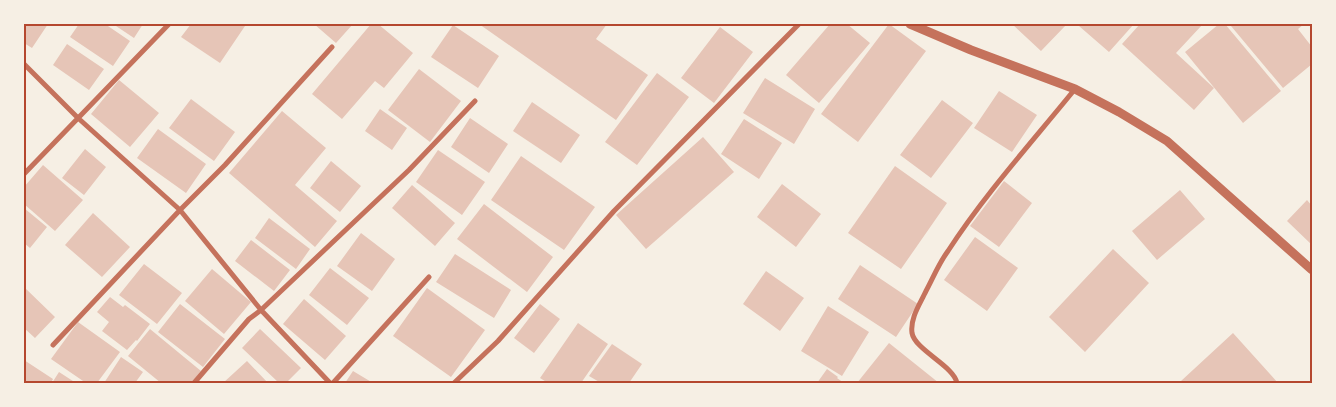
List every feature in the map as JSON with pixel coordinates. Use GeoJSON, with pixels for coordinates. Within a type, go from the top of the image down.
{"type":"FeatureCollection","features":[{"type":"Feature","properties":{"kind":"street"},"geometry":{"type":"LineString","coordinates":[[24,174],[169,24]]}},
{"type":"Feature","properties":{"kind":"street"},"geometry":{"type":"LineString","coordinates":[[454,383],[498,342],[614,211],[800,24]]}},
{"type":"Feature","properties":{"kind":"street"},"geometry":{"type":"LineString","coordinates":[[910,24],[1074,90],[1119,112],[1167,141],[1312,270]]}},
{"type":"Feature","properties":{"kind":"street"},"geometry":{"type":"LineString","coordinates":[[54,345],[180,210],[225,165],[332,47]]}},
{"type":"Feature","properties":{"kind":"street"},"geometry":{"type":"LineString","coordinates":[[24,64],[78,118],[180,210],[261,310],[331,383],[429,277]]}},
{"type":"Feature","properties":{"kind":"street"},"geometry":{"type":"LineString","coordinates":[[957,383],[957,380],[912,336],[912,322],[916,311],[947,252],[987,197],[1074,90]]}},
{"type":"Feature","properties":{"kind":"street"},"geometry":{"type":"LineString","coordinates":[[194,383],[249,319],[261,310],[402,176],[475,101]]}},
{"type":"Feature","properties":{"kind":"building"},"geometry":{"type":"Polygon","coordinates":[[[24,24],[48,24],[32,48],[24,43],[24,24]]]}},
{"type":"Feature","properties":{"kind":"building"},"geometry":{"type":"Polygon","coordinates":[[[79,24],[105,24],[130,41],[113,66],[70,37],[79,24]]]}},
{"type":"Feature","properties":{"kind":"building"},"geometry":{"type":"Polygon","coordinates":[[[113,24],[143,24],[134,38],[113,24]]]}},
{"type":"Feature","properties":{"kind":"building"},"geometry":{"type":"Polygon","coordinates":[[[191,24],[242,24],[245,26],[220,63],[181,37],[191,24]]]}},
{"type":"Feature","properties":{"kind":"building"},"geometry":{"type":"Polygon","coordinates":[[[314,24],[353,24],[336,43],[314,24]]]}},
{"type":"Feature","properties":{"kind":"building"},"geometry":{"type":"Polygon","coordinates":[[[371,24],[378,24],[413,53],[384,88],[375,81],[342,119],[312,94],[371,24]]]}},
{"type":"Feature","properties":{"kind":"building"},"geometry":{"type":"Polygon","coordinates":[[[479,24],[607,24],[596,39],[648,75],[616,120],[479,24]]]}},
{"type":"Feature","properties":{"kind":"building"},"geometry":{"type":"Polygon","coordinates":[[[830,24],[847,24],[870,43],[819,103],[786,75],[830,24]]]}},
{"type":"Feature","properties":{"kind":"building"},"geometry":{"type":"Polygon","coordinates":[[[889,24],[926,51],[858,142],[821,114],[889,24]]]}},
{"type":"Feature","properties":{"kind":"building"},"geometry":{"type":"Polygon","coordinates":[[[1012,24],[1067,24],[1041,51],[1012,24]]]}},
{"type":"Feature","properties":{"kind":"building"},"geometry":{"type":"Polygon","coordinates":[[[1082,24],[1134,24],[1109,52],[1079,26],[1082,24]]]}},
{"type":"Feature","properties":{"kind":"building"},"geometry":{"type":"Polygon","coordinates":[[[1140,24],[1203,24],[1176,53],[1214,88],[1194,110],[1122,44],[1140,24]]]}},
{"type":"Feature","properties":{"kind":"building"},"geometry":{"type":"Polygon","coordinates":[[[1219,24],[1225,24],[1281,91],[1243,123],[1185,52],[1219,24]]]}},
{"type":"Feature","properties":{"kind":"building"},"geometry":{"type":"Polygon","coordinates":[[[1234,24],[1304,24],[1298,29],[1312,47],[1312,64],[1283,88],[1231,26],[1234,24]]]}},
{"type":"Feature","properties":{"kind":"building"},"geometry":{"type":"Polygon","coordinates":[[[453,25],[499,56],[478,88],[431,57],[453,25]]]}},
{"type":"Feature","properties":{"kind":"building"},"geometry":{"type":"Polygon","coordinates":[[[720,27],[753,52],[714,103],[681,78],[720,27]]]}},
{"type":"Feature","properties":{"kind":"building"},"geometry":{"type":"Polygon","coordinates":[[[67,44],[104,69],[89,90],[53,65],[67,44]]]}},
{"type":"Feature","properties":{"kind":"building"},"geometry":{"type":"Polygon","coordinates":[[[419,69],[461,101],[430,142],[388,110],[419,69]]]}},
{"type":"Feature","properties":{"kind":"building"},"geometry":{"type":"Polygon","coordinates":[[[657,73],[689,97],[637,165],[605,142],[657,73]]]}},
{"type":"Feature","properties":{"kind":"building"},"geometry":{"type":"Polygon","coordinates":[[[765,78],[815,109],[794,144],[743,113],[765,78]]]}},
{"type":"Feature","properties":{"kind":"building"},"geometry":{"type":"Polygon","coordinates":[[[119,80],[159,113],[130,147],[91,114],[119,80]]]}},
{"type":"Feature","properties":{"kind":"building"},"geometry":{"type":"Polygon","coordinates":[[[999,91],[1037,115],[1012,152],[974,128],[999,91]]]}},
{"type":"Feature","properties":{"kind":"building"},"geometry":{"type":"Polygon","coordinates":[[[191,99],[235,132],[214,161],[169,128],[191,99]]]}},
{"type":"Feature","properties":{"kind":"building"},"geometry":{"type":"Polygon","coordinates":[[[942,100],[973,123],[931,178],[900,155],[942,100]]]}},
{"type":"Feature","properties":{"kind":"building"},"geometry":{"type":"Polygon","coordinates":[[[532,102],[580,135],[561,163],[513,131],[532,102]]]}},
{"type":"Feature","properties":{"kind":"building"},"geometry":{"type":"Polygon","coordinates":[[[380,109],[407,128],[392,150],[365,131],[380,109]]]}},
{"type":"Feature","properties":{"kind":"building"},"geometry":{"type":"Polygon","coordinates":[[[282,111],[326,148],[295,185],[337,221],[315,247],[229,173],[282,111]]]}},
{"type":"Feature","properties":{"kind":"building"},"geometry":{"type":"Polygon","coordinates":[[[470,118],[508,144],[489,173],[451,147],[470,118]]]}},
{"type":"Feature","properties":{"kind":"building"},"geometry":{"type":"Polygon","coordinates":[[[744,119],[782,143],[759,179],[721,154],[744,119]]]}},
{"type":"Feature","properties":{"kind":"building"},"geometry":{"type":"Polygon","coordinates":[[[158,129],[206,164],[186,193],[137,158],[158,129]]]}},
{"type":"Feature","properties":{"kind":"building"},"geometry":{"type":"Polygon","coordinates":[[[703,137],[734,172],[646,249],[616,215],[703,137]]]}},
{"type":"Feature","properties":{"kind":"building"},"geometry":{"type":"Polygon","coordinates":[[[85,149],[106,167],[84,195],[62,178],[85,149]]]}},
{"type":"Feature","properties":{"kind":"building"},"geometry":{"type":"Polygon","coordinates":[[[438,150],[485,182],[462,215],[416,182],[438,150]]]}},
{"type":"Feature","properties":{"kind":"building"},"geometry":{"type":"Polygon","coordinates":[[[521,156],[595,207],[564,250],[491,200],[521,156]]]}},
{"type":"Feature","properties":{"kind":"building"},"geometry":{"type":"Polygon","coordinates":[[[331,161],[361,186],[340,212],[310,188],[331,161]]]}},
{"type":"Feature","properties":{"kind":"building"},"geometry":{"type":"Polygon","coordinates":[[[43,165],[83,200],[55,231],[24,204],[24,187],[43,165]]]}},
{"type":"Feature","properties":{"kind":"building"},"geometry":{"type":"Polygon","coordinates":[[[895,166],[947,203],[901,269],[848,233],[895,166]]]}},
{"type":"Feature","properties":{"kind":"building"},"geometry":{"type":"Polygon","coordinates":[[[1004,181],[1032,203],[999,247],[970,226],[1004,181]]]}},
{"type":"Feature","properties":{"kind":"building"},"geometry":{"type":"Polygon","coordinates":[[[782,184],[821,214],[796,247],[757,217],[782,184]]]}},
{"type":"Feature","properties":{"kind":"building"},"geometry":{"type":"Polygon","coordinates":[[[412,185],[455,223],[435,246],[392,208],[412,185]]]}},
{"type":"Feature","properties":{"kind":"building"},"geometry":{"type":"Polygon","coordinates":[[[1180,190],[1205,219],[1157,260],[1132,231],[1180,190]]]}},
{"type":"Feature","properties":{"kind":"building"},"geometry":{"type":"Polygon","coordinates":[[[1307,200],[1312,206],[1312,245],[1287,221],[1307,200]]]}},
{"type":"Feature","properties":{"kind":"building"},"geometry":{"type":"Polygon","coordinates":[[[484,204],[553,257],[527,292],[457,239],[484,204]]]}},
{"type":"Feature","properties":{"kind":"building"},"geometry":{"type":"Polygon","coordinates":[[[24,208],[47,227],[30,248],[24,243],[24,208]]]}},
{"type":"Feature","properties":{"kind":"building"},"geometry":{"type":"Polygon","coordinates":[[[93,213],[130,247],[102,277],[65,245],[93,213]]]}},
{"type":"Feature","properties":{"kind":"building"},"geometry":{"type":"Polygon","coordinates":[[[269,218],[310,249],[296,269],[255,238],[269,218]]]}},
{"type":"Feature","properties":{"kind":"building"},"geometry":{"type":"Polygon","coordinates":[[[361,233],[395,259],[372,291],[337,266],[361,233]]]}},
{"type":"Feature","properties":{"kind":"building"},"geometry":{"type":"Polygon","coordinates":[[[975,237],[1018,268],[987,311],[944,280],[975,237]]]}},
{"type":"Feature","properties":{"kind":"building"},"geometry":{"type":"Polygon","coordinates":[[[251,240],[290,270],[274,291],[235,261],[251,240]]]}},
{"type":"Feature","properties":{"kind":"building"},"geometry":{"type":"Polygon","coordinates":[[[1113,249],[1149,283],[1085,352],[1049,317],[1113,249]]]}},
{"type":"Feature","properties":{"kind":"building"},"geometry":{"type":"Polygon","coordinates":[[[455,254],[511,290],[494,318],[436,282],[455,254]]]}},
{"type":"Feature","properties":{"kind":"building"},"geometry":{"type":"Polygon","coordinates":[[[144,264],[182,293],[157,324],[119,295],[144,264]]]}},
{"type":"Feature","properties":{"kind":"building"},"geometry":{"type":"Polygon","coordinates":[[[860,265],[918,304],[896,337],[838,299],[860,265]]]}},
{"type":"Feature","properties":{"kind":"building"},"geometry":{"type":"Polygon","coordinates":[[[330,268],[369,298],[347,325],[309,295],[330,268]]]}},
{"type":"Feature","properties":{"kind":"building"},"geometry":{"type":"Polygon","coordinates":[[[212,269],[251,302],[224,334],[185,301],[212,269]]]}},
{"type":"Feature","properties":{"kind":"building"},"geometry":{"type":"Polygon","coordinates":[[[766,271],[804,298],[780,331],[743,304],[766,271]]]}},
{"type":"Feature","properties":{"kind":"building"},"geometry":{"type":"Polygon","coordinates":[[[24,287],[55,317],[35,338],[24,328],[24,287]]]}},
{"type":"Feature","properties":{"kind":"building"},"geometry":{"type":"Polygon","coordinates":[[[427,288],[485,330],[451,377],[393,336],[427,288]]]}},
{"type":"Feature","properties":{"kind":"building"},"geometry":{"type":"Polygon","coordinates":[[[110,297],[123,307],[125,305],[150,324],[137,341],[127,350],[102,331],[109,322],[97,312],[110,297]]]}},
{"type":"Feature","properties":{"kind":"building"},"geometry":{"type":"Polygon","coordinates":[[[304,299],[346,336],[325,360],[283,324],[304,299]]]}},
{"type":"Feature","properties":{"kind":"building"},"geometry":{"type":"Polygon","coordinates":[[[180,304],[225,339],[203,367],[158,332],[180,304]]]}},
{"type":"Feature","properties":{"kind":"building"},"geometry":{"type":"Polygon","coordinates":[[[540,304],[560,319],[534,353],[514,338],[540,304]]]}},
{"type":"Feature","properties":{"kind":"building"},"geometry":{"type":"Polygon","coordinates":[[[828,306],[869,332],[842,376],[801,351],[828,306]]]}},
{"type":"Feature","properties":{"kind":"building"},"geometry":{"type":"Polygon","coordinates":[[[78,322],[120,352],[97,383],[86,383],[51,359],[78,322]]]}},
{"type":"Feature","properties":{"kind":"building"},"geometry":{"type":"Polygon","coordinates":[[[578,323],[608,344],[581,383],[548,383],[540,378],[578,323]]]}},
{"type":"Feature","properties":{"kind":"building"},"geometry":{"type":"Polygon","coordinates":[[[150,329],[201,371],[191,383],[161,383],[128,356],[150,329]]]}},
{"type":"Feature","properties":{"kind":"building"},"geometry":{"type":"Polygon","coordinates":[[[260,329],[301,368],[286,383],[279,383],[242,348],[260,329]]]}},
{"type":"Feature","properties":{"kind":"building"},"geometry":{"type":"Polygon","coordinates":[[[1233,333],[1278,383],[1183,383],[1181,381],[1233,333]]]}},
{"type":"Feature","properties":{"kind":"building"},"geometry":{"type":"Polygon","coordinates":[[[889,343],[939,383],[857,383],[889,343]]]}},
{"type":"Feature","properties":{"kind":"building"},"geometry":{"type":"Polygon","coordinates":[[[612,344],[642,364],[629,383],[601,383],[589,376],[612,344]]]}},
{"type":"Feature","properties":{"kind":"building"},"geometry":{"type":"Polygon","coordinates":[[[121,357],[143,372],[135,383],[104,383],[121,357]]]}},
{"type":"Feature","properties":{"kind":"building"},"geometry":{"type":"Polygon","coordinates":[[[24,360],[53,379],[51,383],[24,383],[24,360]]]}},
{"type":"Feature","properties":{"kind":"building"},"geometry":{"type":"Polygon","coordinates":[[[247,361],[268,383],[223,383],[247,361]]]}},
{"type":"Feature","properties":{"kind":"building"},"geometry":{"type":"Polygon","coordinates":[[[827,369],[838,377],[844,383],[817,383],[827,369]]]}},
{"type":"Feature","properties":{"kind":"building"},"geometry":{"type":"Polygon","coordinates":[[[353,371],[373,383],[345,383],[353,371]]]}},
{"type":"Feature","properties":{"kind":"building"},"geometry":{"type":"Polygon","coordinates":[[[59,372],[76,383],[52,383],[59,372]]]}}]}
